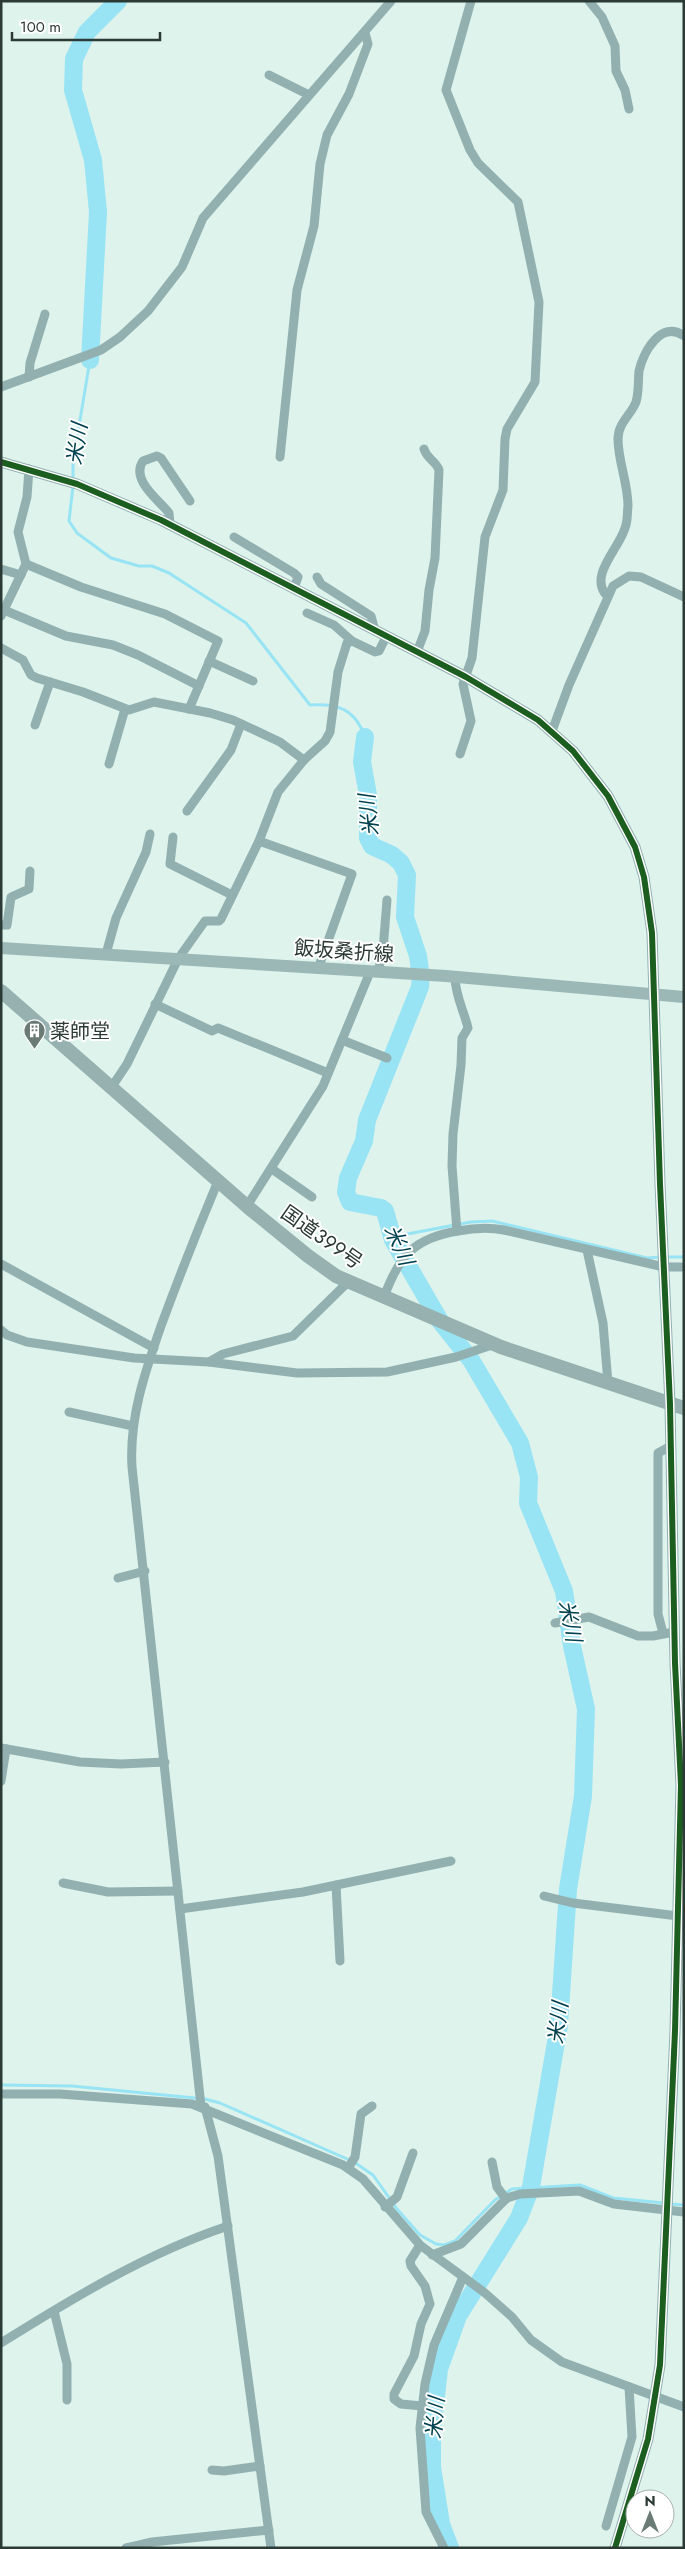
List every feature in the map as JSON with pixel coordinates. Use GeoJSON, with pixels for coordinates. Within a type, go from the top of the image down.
{"type":"FeatureCollection","features":[{"type":"Feature","properties":{"kind":"highway","name":"国道399号"},"geometry":{"type":"LineString","coordinates":[[1,990],[246,1206],[308,1256],[348,1282],[495,1344],[677,1406]]}},
{"type":"Feature","properties":{"kind":"main road","name":"飯坂桑折線"},"geometry":{"type":"LineString","coordinates":[[1,948],[455,977],[684,997]]}},
{"type":"Feature","properties":{"kind":"street"},"geometry":{"type":"LineString","coordinates":[[1,387],[101,350],[134,324],[166,290],[182,267],[204,218],[309,95],[366,33],[391,1]]}},
{"type":"Feature","properties":{"kind":"street"},"geometry":{"type":"LineString","coordinates":[[460,754],[471,721],[470,710],[463,689],[472,658],[486,537],[503,490],[507,429],[535,382],[539,302],[518,202],[478,163],[470,150],[446,90],[471,1]]}},
{"type":"Feature","properties":{"kind":"street"},"geometry":{"type":"LineString","coordinates":[[589,1],[602,17],[615,46],[616,71],[625,90],[628,109]]}},
{"type":"Feature","properties":{"kind":"street"},"geometry":{"type":"LineString","coordinates":[[280,457],[297,290],[314,226],[320,164],[327,135],[349,94],[368,44],[366,33]]}},
{"type":"Feature","properties":{"kind":"street"},"geometry":{"type":"LineString","coordinates":[[269,75],[309,95]]}},
{"type":"Feature","properties":{"kind":"street"},"geometry":{"type":"LineString","coordinates":[[29,376],[30,363],[45,314]]}},
{"type":"Feature","properties":{"kind":"street"},"geometry":{"type":"LineString","coordinates":[[608,596],[601,587],[601,575],[621,538],[627,517],[628,490],[618,438],[620,425],[636,402],[639,372],[649,347],[656,338],[666,332],[676,332],[684,336]]}},
{"type":"Feature","properties":{"kind":"street"},"geometry":{"type":"LineString","coordinates":[[417,652],[425,631],[436,548],[439,470],[437,464],[428,457],[424,449]]}},
{"type":"Feature","properties":{"kind":"street"},"geometry":{"type":"LineString","coordinates":[[170,525],[169,513],[147,490],[140,469],[143,461],[157,456],[160,458],[190,501]]}},
{"type":"Feature","properties":{"kind":"street"},"geometry":{"type":"LineString","coordinates":[[1,462],[54,476],[123,502],[466,677],[538,720],[574,751],[603,788],[635,847],[649,904],[663,1250],[677,1406],[671,1446],[669,1633],[681,1785],[678,1916],[660,2365],[648,2439],[615,2548]]}},
{"type":"Feature","properties":{"kind":"street"},"geometry":{"type":"LineString","coordinates":[[28,469],[27,497],[18,532],[26,564],[3,613],[66,636],[113,645],[138,655],[198,686]]}},
{"type":"Feature","properties":{"kind":"street"},"geometry":{"type":"LineString","coordinates":[[234,537],[294,573],[298,577],[294,588]]}},
{"type":"Feature","properties":{"kind":"street"},"geometry":{"type":"LineString","coordinates":[[26,564],[81,587],[165,614],[218,641],[189,709]]}},
{"type":"Feature","properties":{"kind":"street"},"geometry":{"type":"LineString","coordinates":[[1,569],[21,575]]}},
{"type":"Feature","properties":{"kind":"street"},"geometry":{"type":"LineString","coordinates":[[552,731],[569,686],[613,586],[629,576],[641,576],[684,596]]}},
{"type":"Feature","properties":{"kind":"street"},"geometry":{"type":"LineString","coordinates":[[317,577],[321,584],[370,616],[375,631]]}},
{"type":"Feature","properties":{"kind":"street"},"geometry":{"type":"LineString","coordinates":[[306,614],[334,625],[352,641],[375,652],[379,651],[386,637]]}},
{"type":"Feature","properties":{"kind":"street"},"geometry":{"type":"LineString","coordinates":[[111,1088],[127,1064],[178,959],[202,923],[205,921],[219,921],[221,919],[259,841],[278,792],[330,732],[334,698],[344,649],[347,643],[352,641]]}},
{"type":"Feature","properties":{"kind":"street"},"geometry":{"type":"LineString","coordinates":[[1,648],[23,660],[31,674],[50,682],[83,692],[125,709],[135,710],[154,702],[189,709],[241,724],[280,742],[304,760]]}},
{"type":"Feature","properties":{"kind":"street"},"geometry":{"type":"LineString","coordinates":[[209,661],[253,681]]}},
{"type":"Feature","properties":{"kind":"street"},"geometry":{"type":"LineString","coordinates":[[35,725],[50,682]]}},
{"type":"Feature","properties":{"kind":"street"},"geometry":{"type":"LineString","coordinates":[[109,764],[125,709]]}},
{"type":"Feature","properties":{"kind":"street"},"geometry":{"type":"LineString","coordinates":[[187,811],[231,750],[241,724]]}},
{"type":"Feature","properties":{"kind":"street"},"geometry":{"type":"LineString","coordinates":[[106,954],[116,918],[146,852],[150,834]]}},
{"type":"Feature","properties":{"kind":"street"},"geometry":{"type":"LineString","coordinates":[[173,837],[170,864],[232,895]]}},
{"type":"Feature","properties":{"kind":"street"},"geometry":{"type":"LineString","coordinates":[[259,841],[352,874],[318,969]]}},
{"type":"Feature","properties":{"kind":"street"},"geometry":{"type":"LineString","coordinates":[[1,925],[7,925],[10,917],[6,899],[29,889],[30,871]]}},
{"type":"Feature","properties":{"kind":"street"},"geometry":{"type":"LineString","coordinates":[[246,1206],[272,1170],[320,1092],[383,950],[387,900]]}},
{"type":"Feature","properties":{"kind":"street"},"geometry":{"type":"LineString","coordinates":[[455,977],[456,991],[468,1028],[462,1038],[461,1065],[453,1134],[452,1166],[457,1226]]}},
{"type":"Feature","properties":{"kind":"street"},"geometry":{"type":"LineString","coordinates":[[155,1004],[212,1031],[218,1028],[328,1073]]}},
{"type":"Feature","properties":{"kind":"street"},"geometry":{"type":"LineString","coordinates":[[342,1040],[387,1058]]}},
{"type":"Feature","properties":{"kind":"street"},"geometry":{"type":"LineString","coordinates":[[272,1170],[312,1197]]}},
{"type":"Feature","properties":{"kind":"street"},"geometry":{"type":"LineString","coordinates":[[218,1181],[178,1278],[150,1360],[133,1426],[132,1467],[145,1571],[201,2102],[218,2156],[271,2548]]}},
{"type":"Feature","properties":{"kind":"street"},"geometry":{"type":"LineString","coordinates":[[384,1297],[399,1264],[406,1254],[419,1242],[457,1226],[491,1227],[587,1250],[684,1267]]}},
{"type":"Feature","properties":{"kind":"street"},"geometry":{"type":"LineString","coordinates":[[587,1250],[603,1323],[608,1383]]}},
{"type":"Feature","properties":{"kind":"street"},"geometry":{"type":"LineString","coordinates":[[1,1264],[154,1348]]}},
{"type":"Feature","properties":{"kind":"street"},"geometry":{"type":"LineString","coordinates":[[209,1362],[223,1354],[293,1336],[348,1282]]}},
{"type":"Feature","properties":{"kind":"street"},"geometry":{"type":"LineString","coordinates":[[1,1330],[7,1335],[27,1342],[150,1360],[209,1362],[270,1371],[348,1374],[387,1372],[456,1357],[495,1344]]}},
{"type":"Feature","properties":{"kind":"street"},"geometry":{"type":"LineString","coordinates":[[69,1412],[133,1426]]}},
{"type":"Feature","properties":{"kind":"street"},"geometry":{"type":"LineString","coordinates":[[118,1578],[145,1571]]}},
{"type":"Feature","properties":{"kind":"street"},"geometry":{"type":"LineString","coordinates":[[564,1621],[594,1618],[638,1636],[669,1633]]}},
{"type":"Feature","properties":{"kind":"street"},"geometry":{"type":"LineString","coordinates":[[1,1781],[4,1748],[80,1762],[121,1764],[165,1762]]}},
{"type":"Feature","properties":{"kind":"street"},"geometry":{"type":"LineString","coordinates":[[180,1909],[303,1892],[451,1861]]}},
{"type":"Feature","properties":{"kind":"street"},"geometry":{"type":"LineString","coordinates":[[63,1882],[108,1892],[178,1891]]}},
{"type":"Feature","properties":{"kind":"street"},"geometry":{"type":"LineString","coordinates":[[336,1885],[340,1961]]}},
{"type":"Feature","properties":{"kind":"street"},"geometry":{"type":"LineString","coordinates":[[544,1896],[573,1903],[678,1916]]}},
{"type":"Feature","properties":{"kind":"street"},"geometry":{"type":"LineString","coordinates":[[1,2094],[60,2094],[201,2102],[350,2164],[390,2204],[420,2245],[485,2293],[512,2317],[531,2340],[560,2361],[684,2407]]}},
{"type":"Feature","properties":{"kind":"street"},"geometry":{"type":"LineString","coordinates":[[350,2164],[361,2114],[372,2106]]}},
{"type":"Feature","properties":{"kind":"street"},"geometry":{"type":"LineString","coordinates":[[390,2204],[413,2152]]}},
{"type":"Feature","properties":{"kind":"street"},"geometry":{"type":"LineString","coordinates":[[492,2162],[495,2179],[504,2196]]}},
{"type":"Feature","properties":{"kind":"street"},"geometry":{"type":"LineString","coordinates":[[432,2255],[461,2244],[504,2196],[579,2192],[614,2204],[684,2212]]}},
{"type":"Feature","properties":{"kind":"street"},"geometry":{"type":"LineString","coordinates":[[1,2343],[142,2262],[192,2238],[228,2226]]}},
{"type":"Feature","properties":{"kind":"street"},"geometry":{"type":"LineString","coordinates":[[420,2245],[410,2261],[411,2266],[425,2286],[430,2304],[421,2324],[414,2356],[394,2394],[394,2399],[401,2404],[422,2406]]}},
{"type":"Feature","properties":{"kind":"street"},"geometry":{"type":"LineString","coordinates":[[444,2548],[433,2527],[425,2505],[420,2452],[422,2406],[434,2345],[464,2278]]}},
{"type":"Feature","properties":{"kind":"street"},"geometry":{"type":"LineString","coordinates":[[54,2311],[66,2358],[67,2400]]}},
{"type":"Feature","properties":{"kind":"street"},"geometry":{"type":"LineString","coordinates":[[606,2526],[632,2437],[629,2388]]}},
{"type":"Feature","properties":{"kind":"street"},"geometry":{"type":"LineString","coordinates":[[212,2470],[224,2471],[260,2466]]}},
{"type":"Feature","properties":{"kind":"street"},"geometry":{"type":"LineString","coordinates":[[126,2548],[152,2542],[269,2530]]}},
{"type":"Feature","properties":{"kind":"waterway","name":"米川"},"geometry":{"type":"LineString","coordinates":[[90,360],[98,212],[93,160],[73,90],[74,59],[87,32],[118,1]]}},
{"type":"Feature","properties":{"kind":"waterway","name":"米川"},"geometry":{"type":"LineString","coordinates":[[73,480],[73,462],[90,360]]}},
{"type":"Feature","properties":{"kind":"waterway","name":"米川"},"geometry":{"type":"LineString","coordinates":[[73,486],[69,521],[77,533],[111,558],[139,566],[152,566],[169,573],[246,623],[310,705],[329,705],[351,714],[365,737]]}},
{"type":"Feature","properties":{"kind":"waterway","name":"米川"},"geometry":{"type":"LineString","coordinates":[[365,737],[362,762],[368,795],[368,838],[372,846],[392,855],[401,863],[407,875],[405,917],[418,956],[421,977],[420,987],[367,1120],[364,1141],[348,1178],[346,1192],[350,1202],[381,1208],[385,1211],[393,1240],[440,1321],[471,1360],[520,1443],[529,1477],[528,1503],[564,1591],[572,1646],[586,1709],[583,1796],[568,1889],[559,2025],[531,2187],[519,2218],[458,2316],[439,2369],[432,2432],[432,2467],[441,2524],[450,2548]]}},
{"type":"Feature","properties":{"kind":"waterway"},"geometry":{"type":"LineString","coordinates":[[393,1240],[402,1235],[471,1222],[492,1221],[647,1258],[661,1257]]}},
{"type":"Feature","properties":{"kind":"waterway"},"geometry":{"type":"LineString","coordinates":[[667,1257],[684,1257]]}},
{"type":"Feature","properties":{"kind":"waterway"},"geometry":{"type":"LineString","coordinates":[[1,2085],[72,2086],[205,2099],[220,2103],[354,2162],[373,2175],[397,2209],[420,2235],[436,2244],[444,2245],[455,2241],[495,2200],[512,2189],[580,2185],[613,2198],[664,2203]]}},
{"type":"Feature","properties":{"kind":"waterway"},"geometry":{"type":"LineString","coordinates":[[670,2204],[684,2205]]}},
{"type":"Feature","properties":{"kind":"cycle path"},"geometry":{"type":"LineString","coordinates":[[1,462],[77,484],[161,520],[466,677],[538,720],[573,751],[608,796],[635,847],[644,877],[652,933],[660,1184],[670,1404],[675,1663],[681,1785],[675,2031],[660,2365],[648,2439],[615,2548]]}},
{"type":"Feature","properties":{"kind":"place","name":"薬師堂"},"geometry":{"type":"Point","coordinates":[34,1050]}}]}
